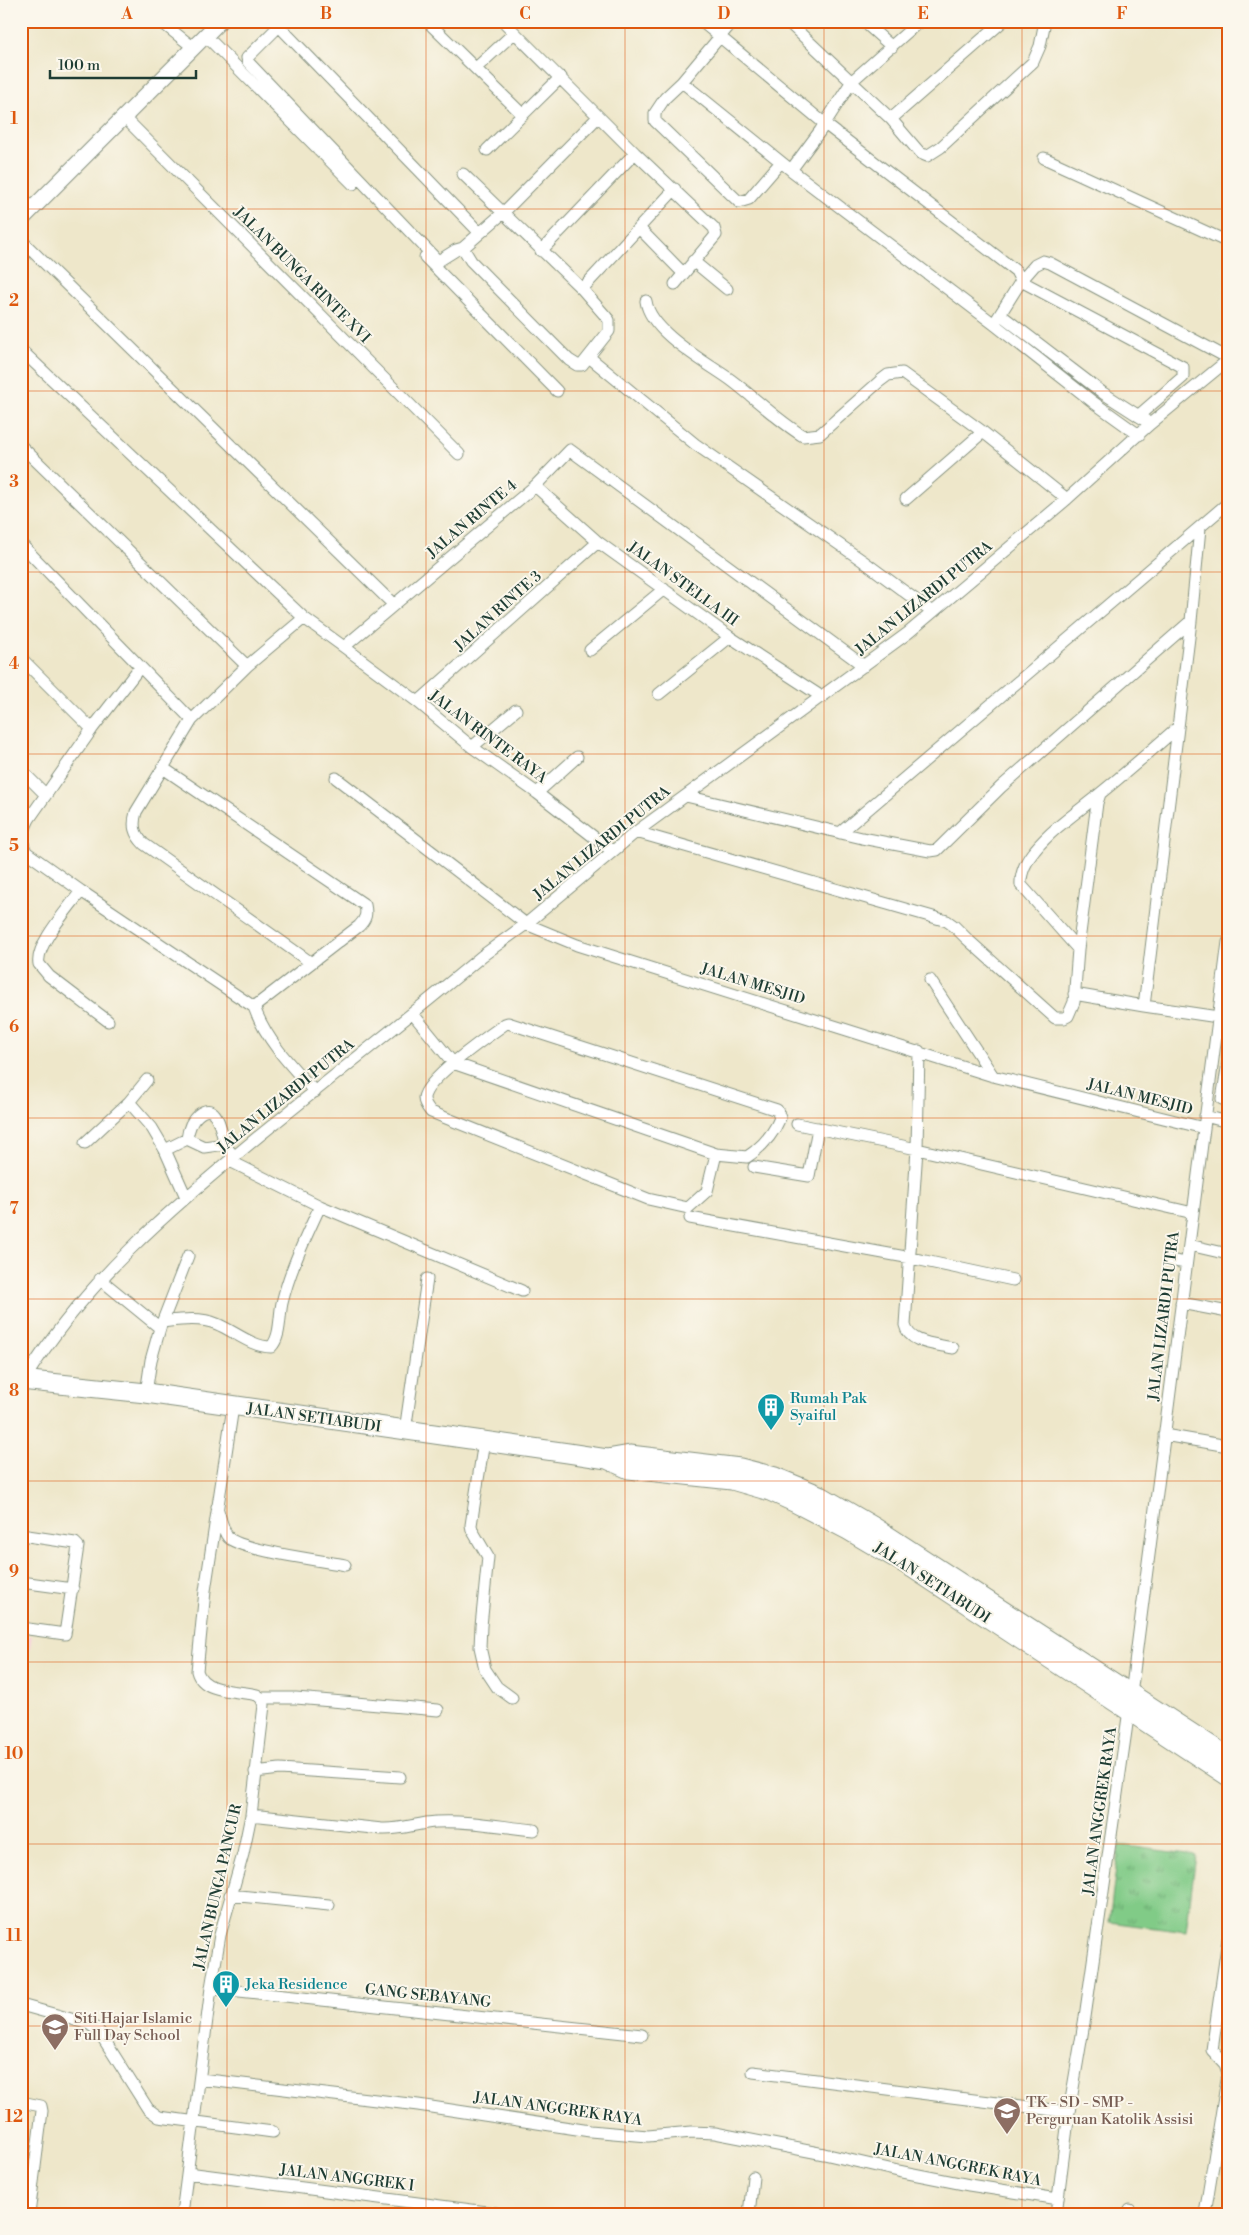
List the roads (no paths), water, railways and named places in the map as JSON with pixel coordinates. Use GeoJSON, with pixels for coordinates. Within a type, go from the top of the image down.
{"type":"FeatureCollection","features":[{"type":"Feature","properties":{"kind":"main road","name":"JALAN SETIABUDI"},"geometry":{"type":"LineString","coordinates":[[23,1380],[146,1393],[233,1407],[607,1459],[629,1468],[732,1480],[770,1491],[848,1530],[1130,1702],[1228,1756]]}},
{"type":"Feature","properties":{"kind":"main road","name":"JALAN SETIABUDI"},"geometry":{"type":"LineString","coordinates":[[1130,1702],[1228,1776]]}},
{"type":"Feature","properties":{"kind":"street"},"geometry":{"type":"LineString","coordinates":[[160,21],[194,48]]}},
{"type":"Feature","properties":{"kind":"street"},"geometry":{"type":"LineString","coordinates":[[21,220],[220,21]]}},
{"type":"Feature","properties":{"kind":"street"},"geometry":{"type":"LineString","coordinates":[[427,21],[523,114]]}},
{"type":"Feature","properties":{"kind":"street"},"geometry":{"type":"LineString","coordinates":[[503,21],[561,77],[635,154],[675,189],[716,232],[716,235],[675,284]]}},
{"type":"Feature","properties":{"kind":"street"},"geometry":{"type":"LineString","coordinates":[[701,21],[825,124],[1011,266],[1028,273],[1183,367],[1183,377],[1138,416]]}},
{"type":"Feature","properties":{"kind":"street"},"geometry":{"type":"LineString","coordinates":[[733,21],[682,82],[665,98],[655,113],[655,121],[739,202],[749,199],[781,162]]}},
{"type":"Feature","properties":{"kind":"street"},"geometry":{"type":"LineString","coordinates":[[787,21],[852,80],[891,119],[920,153],[927,156],[941,147],[1033,62],[1040,46],[1046,21]]}},
{"type":"Feature","properties":{"kind":"street"},"geometry":{"type":"LineString","coordinates":[[863,21],[892,47]]}},
{"type":"Feature","properties":{"kind":"street"},"geometry":{"type":"LineString","coordinates":[[791,170],[825,124],[852,80],[920,21]]}},
{"type":"Feature","properties":{"kind":"street"},"geometry":{"type":"LineString","coordinates":[[891,119],[1003,21]]}},
{"type":"Feature","properties":{"kind":"street"},"geometry":{"type":"LineString","coordinates":[[1221,21],[1228,23]]}},
{"type":"Feature","properties":{"kind":"street"},"geometry":{"type":"LineString","coordinates":[[480,233],[277,24],[247,58],[248,62],[431,255],[440,260],[463,248],[503,213],[598,117]]}},
{"type":"Feature","properties":{"kind":"street"},"geometry":{"type":"LineString","coordinates":[[476,68],[514,33]]}},
{"type":"Feature","properties":{"kind":"street"},"geometry":{"type":"LineString","coordinates":[[206,36],[557,391]]}},
{"type":"Feature","properties":{"kind":"street"},"geometry":{"type":"LineString","coordinates":[[487,150],[561,77]]}},
{"type":"Feature","properties":{"kind":"street"},"geometry":{"type":"LineString","coordinates":[[682,82],[791,170],[997,319],[1150,424]]}},
{"type":"Feature","properties":{"kind":"street","name":"JALAN BUNGA RINTE XVI"},"geometry":{"type":"LineString","coordinates":[[124,117],[458,454]]}},
{"type":"Feature","properties":{"kind":"street"},"geometry":{"type":"LineString","coordinates":[[541,251],[635,154]]}},
{"type":"Feature","properties":{"kind":"street"},"geometry":{"type":"LineString","coordinates":[[1044,158],[1228,242]]}},
{"type":"Feature","properties":{"kind":"street"},"geometry":{"type":"LineString","coordinates":[[463,174],[582,289],[606,316],[611,324],[609,331],[582,365],[577,365],[569,360],[471,261],[463,248]]}},
{"type":"Feature","properties":{"kind":"street"},"geometry":{"type":"LineString","coordinates":[[582,289],[675,189]]}},
{"type":"Feature","properties":{"kind":"street"},"geometry":{"type":"LineString","coordinates":[[638,228],[683,273]]}},
{"type":"Feature","properties":{"kind":"street"},"geometry":{"type":"LineString","coordinates":[[21,240],[394,604]]}},
{"type":"Feature","properties":{"kind":"street"},"geometry":{"type":"LineString","coordinates":[[693,261],[727,289]]}},
{"type":"Feature","properties":{"kind":"street"},"geometry":{"type":"LineString","coordinates":[[997,319],[1028,273],[1042,262],[1050,263],[1227,360]]}},
{"type":"Feature","properties":{"kind":"street"},"geometry":{"type":"LineString","coordinates":[[646,300],[647,310],[656,322],[673,338],[698,359],[730,379],[803,436],[820,434],[880,381],[894,373],[902,373],[983,432],[1067,499]]}},
{"type":"Feature","properties":{"kind":"street"},"geometry":{"type":"LineString","coordinates":[[997,319],[1093,402],[1139,435]]}},
{"type":"Feature","properties":{"kind":"street","name":"JALAN RINTE RAYA"},"geometry":{"type":"LineString","coordinates":[[21,350],[304,618],[418,702],[472,747],[537,793],[612,851]]}},
{"type":"Feature","properties":{"kind":"street"},"geometry":{"type":"LineString","coordinates":[[589,357],[694,444],[863,561],[932,612]]}},
{"type":"Feature","properties":{"kind":"street","name":"JALAN LIZARDI PUTRA"},"geometry":{"type":"LineString","coordinates":[[23,1380],[67,1319],[100,1279],[134,1244],[232,1158],[413,1014],[482,956],[526,924],[636,832],[864,666],[932,612],[1067,499],[1150,424],[1227,360]]}},
{"type":"Feature","properties":{"kind":"street"},"geometry":{"type":"LineString","coordinates":[[1093,402],[1103,393]]}},
{"type":"Feature","properties":{"kind":"street"},"geometry":{"type":"LineString","coordinates":[[906,499],[983,432]]}},
{"type":"Feature","properties":{"kind":"street"},"geometry":{"type":"LineString","coordinates":[[21,446],[247,666]]}},
{"type":"Feature","properties":{"kind":"street","name":"JALAN RINTE 4"},"geometry":{"type":"LineString","coordinates":[[344,647],[535,486],[571,450],[864,666]]}},
{"type":"Feature","properties":{"kind":"street","name":"JALAN STELLA III"},"geometry":{"type":"LineString","coordinates":[[535,486],[598,542],[730,637],[822,696]]}},
{"type":"Feature","properties":{"kind":"street"},"geometry":{"type":"LineString","coordinates":[[840,832],[1228,503]]}},
{"type":"Feature","properties":{"kind":"street"},"geometry":{"type":"LineString","coordinates":[[1144,1006],[1191,622],[1200,528]]}},
{"type":"Feature","properties":{"kind":"street","name":"JALAN RINTE 3"},"geometry":{"type":"LineString","coordinates":[[418,702],[598,542]]}},
{"type":"Feature","properties":{"kind":"street"},"geometry":{"type":"LineString","coordinates":[[21,544],[192,720]]}},
{"type":"Feature","properties":{"kind":"street"},"geometry":{"type":"LineString","coordinates":[[590,650],[664,589]]}},
{"type":"Feature","properties":{"kind":"street"},"geometry":{"type":"LineString","coordinates":[[304,618],[247,666],[192,720],[136,812],[133,822],[138,838],[310,962]]}},
{"type":"Feature","properties":{"kind":"street"},"geometry":{"type":"LineString","coordinates":[[686,796],[889,844],[937,850],[1001,787],[1191,622]]}},
{"type":"Feature","properties":{"kind":"street"},"geometry":{"type":"LineString","coordinates":[[659,694],[730,637]]}},
{"type":"Feature","properties":{"kind":"street"},"geometry":{"type":"LineString","coordinates":[[21,658],[92,729]]}},
{"type":"Feature","properties":{"kind":"street"},"geometry":{"type":"LineString","coordinates":[[140,667],[92,729],[46,795],[23,830],[22,845],[26,852],[80,891],[254,1007],[260,1024],[282,1055],[315,1092]]}},
{"type":"Feature","properties":{"kind":"street"},"geometry":{"type":"LineString","coordinates":[[472,747],[516,710]]}},
{"type":"Feature","properties":{"kind":"street"},"geometry":{"type":"LineString","coordinates":[[1078,949],[1024,891],[1020,879],[1026,864],[1034,850],[1073,814],[1100,794],[1178,727]]}},
{"type":"Feature","properties":{"kind":"street"},"geometry":{"type":"LineString","coordinates":[[537,793],[577,757]]}},
{"type":"Feature","properties":{"kind":"street"},"geometry":{"type":"LineString","coordinates":[[163,768],[365,905],[367,912],[365,921],[254,1007]]}},
{"type":"Feature","properties":{"kind":"street"},"geometry":{"type":"LineString","coordinates":[[21,770],[46,795]]}},
{"type":"Feature","properties":{"kind":"street","name":"JALAN MESJID"},"geometry":{"type":"LineString","coordinates":[[336,778],[526,924],[577,945],[919,1051],[993,1076],[1205,1122],[1228,1122]]}},
{"type":"Feature","properties":{"kind":"street"},"geometry":{"type":"LineString","coordinates":[[636,832],[947,921],[1055,1018],[1064,1018],[1068,1016],[1074,994],[1078,949],[1097,804],[1100,794]]}},
{"type":"Feature","properties":{"kind":"street"},"geometry":{"type":"LineString","coordinates":[[80,891],[48,935],[37,958],[39,964],[49,976],[108,1021]]}},
{"type":"Feature","properties":{"kind":"street","name":"JALAN LIZARDI PUTRA"},"geometry":{"type":"LineString","coordinates":[[1130,1702],[1218,1017],[1225,987],[1228,942]]}},
{"type":"Feature","properties":{"kind":"street"},"geometry":{"type":"LineString","coordinates":[[930,980],[993,1076]]}},
{"type":"Feature","properties":{"kind":"street"},"geometry":{"type":"LineString","coordinates":[[1074,994],[1218,1017]]}},
{"type":"Feature","properties":{"kind":"street"},"geometry":{"type":"LineString","coordinates":[[413,1014],[453,1063],[716,1154],[747,1157],[772,1134],[780,1118],[780,1112],[508,1023],[453,1063],[426,1093],[424,1100],[431,1112],[648,1199],[688,1208],[707,1191],[716,1154]]}},
{"type":"Feature","properties":{"kind":"street"},"geometry":{"type":"LineString","coordinates":[[919,1051],[917,1149],[906,1331],[915,1339],[953,1348]]}},
{"type":"Feature","properties":{"kind":"street"},"geometry":{"type":"LineString","coordinates":[[1222,1099],[1228,1063]]}},
{"type":"Feature","properties":{"kind":"street"},"geometry":{"type":"LineString","coordinates":[[85,1143],[129,1102],[147,1080]]}},
{"type":"Feature","properties":{"kind":"street"},"geometry":{"type":"LineString","coordinates":[[129,1102],[152,1128],[165,1150],[186,1197]]}},
{"type":"Feature","properties":{"kind":"street"},"geometry":{"type":"LineString","coordinates":[[187,1140],[192,1123],[198,1115],[210,1111],[219,1118],[225,1144],[232,1158],[320,1206],[522,1291]]}},
{"type":"Feature","properties":{"kind":"street"},"geometry":{"type":"LineString","coordinates":[[797,1124],[917,1149],[1193,1213]]}},
{"type":"Feature","properties":{"kind":"street"},"geometry":{"type":"LineString","coordinates":[[754,1167],[809,1176],[818,1128]]}},
{"type":"Feature","properties":{"kind":"street"},"geometry":{"type":"LineString","coordinates":[[165,1150],[187,1140],[204,1147],[225,1144]]}},
{"type":"Feature","properties":{"kind":"street"},"geometry":{"type":"LineString","coordinates":[[100,1279],[161,1325],[204,1320],[238,1333],[262,1347],[271,1347],[276,1339],[282,1303],[289,1277],[320,1206]]}},
{"type":"Feature","properties":{"kind":"street"},"geometry":{"type":"LineString","coordinates":[[690,1218],[911,1258],[1013,1280]]}},
{"type":"Feature","properties":{"kind":"street"},"geometry":{"type":"LineString","coordinates":[[1189,1245],[1228,1254]]}},
{"type":"Feature","properties":{"kind":"street"},"geometry":{"type":"LineString","coordinates":[[146,1393],[151,1360],[161,1325],[188,1256]]}},
{"type":"Feature","properties":{"kind":"street"},"geometry":{"type":"LineString","coordinates":[[1169,1260],[1186,1263]]}},
{"type":"Feature","properties":{"kind":"street"},"geometry":{"type":"LineString","coordinates":[[405,1431],[427,1279]]}},
{"type":"Feature","properties":{"kind":"street"},"geometry":{"type":"LineString","coordinates":[[1181,1303],[1228,1312]]}},
{"type":"Feature","properties":{"kind":"street"},"geometry":{"type":"LineString","coordinates":[[233,1407],[216,1506],[205,1590],[197,1671],[202,1682],[211,1686],[250,1693],[261,1698],[296,1698],[438,1710]]}},
{"type":"Feature","properties":{"kind":"street"},"geometry":{"type":"LineString","coordinates":[[1164,1435],[1228,1446]]}},
{"type":"Feature","properties":{"kind":"street"},"geometry":{"type":"LineString","coordinates":[[484,1442],[471,1525],[488,1557],[480,1647],[485,1669],[490,1678],[497,1687],[512,1698]]}},
{"type":"Feature","properties":{"kind":"street"},"geometry":{"type":"LineString","coordinates":[[216,1506],[228,1537],[235,1542],[259,1550],[345,1565]]}},
{"type":"Feature","properties":{"kind":"street"},"geometry":{"type":"LineString","coordinates":[[21,1535],[78,1544],[65,1634],[21,1628]]}},
{"type":"Feature","properties":{"kind":"street"},"geometry":{"type":"LineString","coordinates":[[21,1582],[72,1589]]}},
{"type":"Feature","properties":{"kind":"street","name":"JALAN BUNGA PANCUR"},"geometry":{"type":"LineString","coordinates":[[182,2214],[211,1988],[220,1935],[243,1854],[251,1815],[264,1713],[264,1705],[261,1698]]}},
{"type":"Feature","properties":{"kind":"street","name":"JALAN ANGGREK RAYA"},"geometry":{"type":"LineString","coordinates":[[1056,2214],[1068,2112],[1087,2007],[1130,1702]]}},
{"type":"Feature","properties":{"kind":"street"},"geometry":{"type":"LineString","coordinates":[[255,1772],[280,1769],[400,1777]]}},
{"type":"Feature","properties":{"kind":"street"},"geometry":{"type":"LineString","coordinates":[[251,1815],[394,1830],[434,1822],[449,1822],[534,1830]]}},
{"type":"Feature","properties":{"kind":"street"},"geometry":{"type":"LineString","coordinates":[[230,1896],[328,1906]]}},
{"type":"Feature","properties":{"kind":"street"},"geometry":{"type":"LineString","coordinates":[[1205,2214],[1228,2073],[1225,2064],[1212,2050],[1228,1939]]}},
{"type":"Feature","properties":{"kind":"street","name":"GANG SEBAYANG"},"geometry":{"type":"LineString","coordinates":[[211,1988],[642,2035]]}},
{"type":"Feature","properties":{"kind":"street"},"geometry":{"type":"LineString","coordinates":[[21,2005],[94,2026],[101,2034],[148,2109],[159,2117],[273,2132]]}},
{"type":"Feature","properties":{"kind":"street"},"geometry":{"type":"LineString","coordinates":[[753,2072],[1068,2112]]}},
{"type":"Feature","properties":{"kind":"street","name":"JALAN ANGGREK RAYA"},"geometry":{"type":"LineString","coordinates":[[200,2079],[418,2105],[590,2131],[648,2136],[692,2132],[715,2133],[970,2185],[1058,2199]]}},
{"type":"Feature","properties":{"kind":"street"},"geometry":{"type":"LineString","coordinates":[[21,2102],[41,2106],[42,2111],[29,2214]]}},
{"type":"Feature","properties":{"kind":"street","name":"JALAN ANGGREK I"},"geometry":{"type":"LineString","coordinates":[[188,2173],[502,2214]]}},
{"type":"Feature","properties":{"kind":"street"},"geometry":{"type":"LineString","coordinates":[[749,2214],[753,2177]]}},
{"type":"Feature","properties":{"kind":"place","name":"Rumah Pak Syaiful"},"geometry":{"type":"Point","coordinates":[771,1431]}},
{"type":"Feature","properties":{"kind":"place","name":"Jeka Residence"},"geometry":{"type":"Point","coordinates":[226,2008]}},
{"type":"Feature","properties":{"kind":"place","name":"Siti Hajar Islamic Full Day School"},"geometry":{"type":"Point","coordinates":[55,2051]}},
{"type":"Feature","properties":{"kind":"place","name":"TK - SD - SMP - Perguruan Katolik Assisi"},"geometry":{"type":"Point","coordinates":[1007,2135]}}]}
